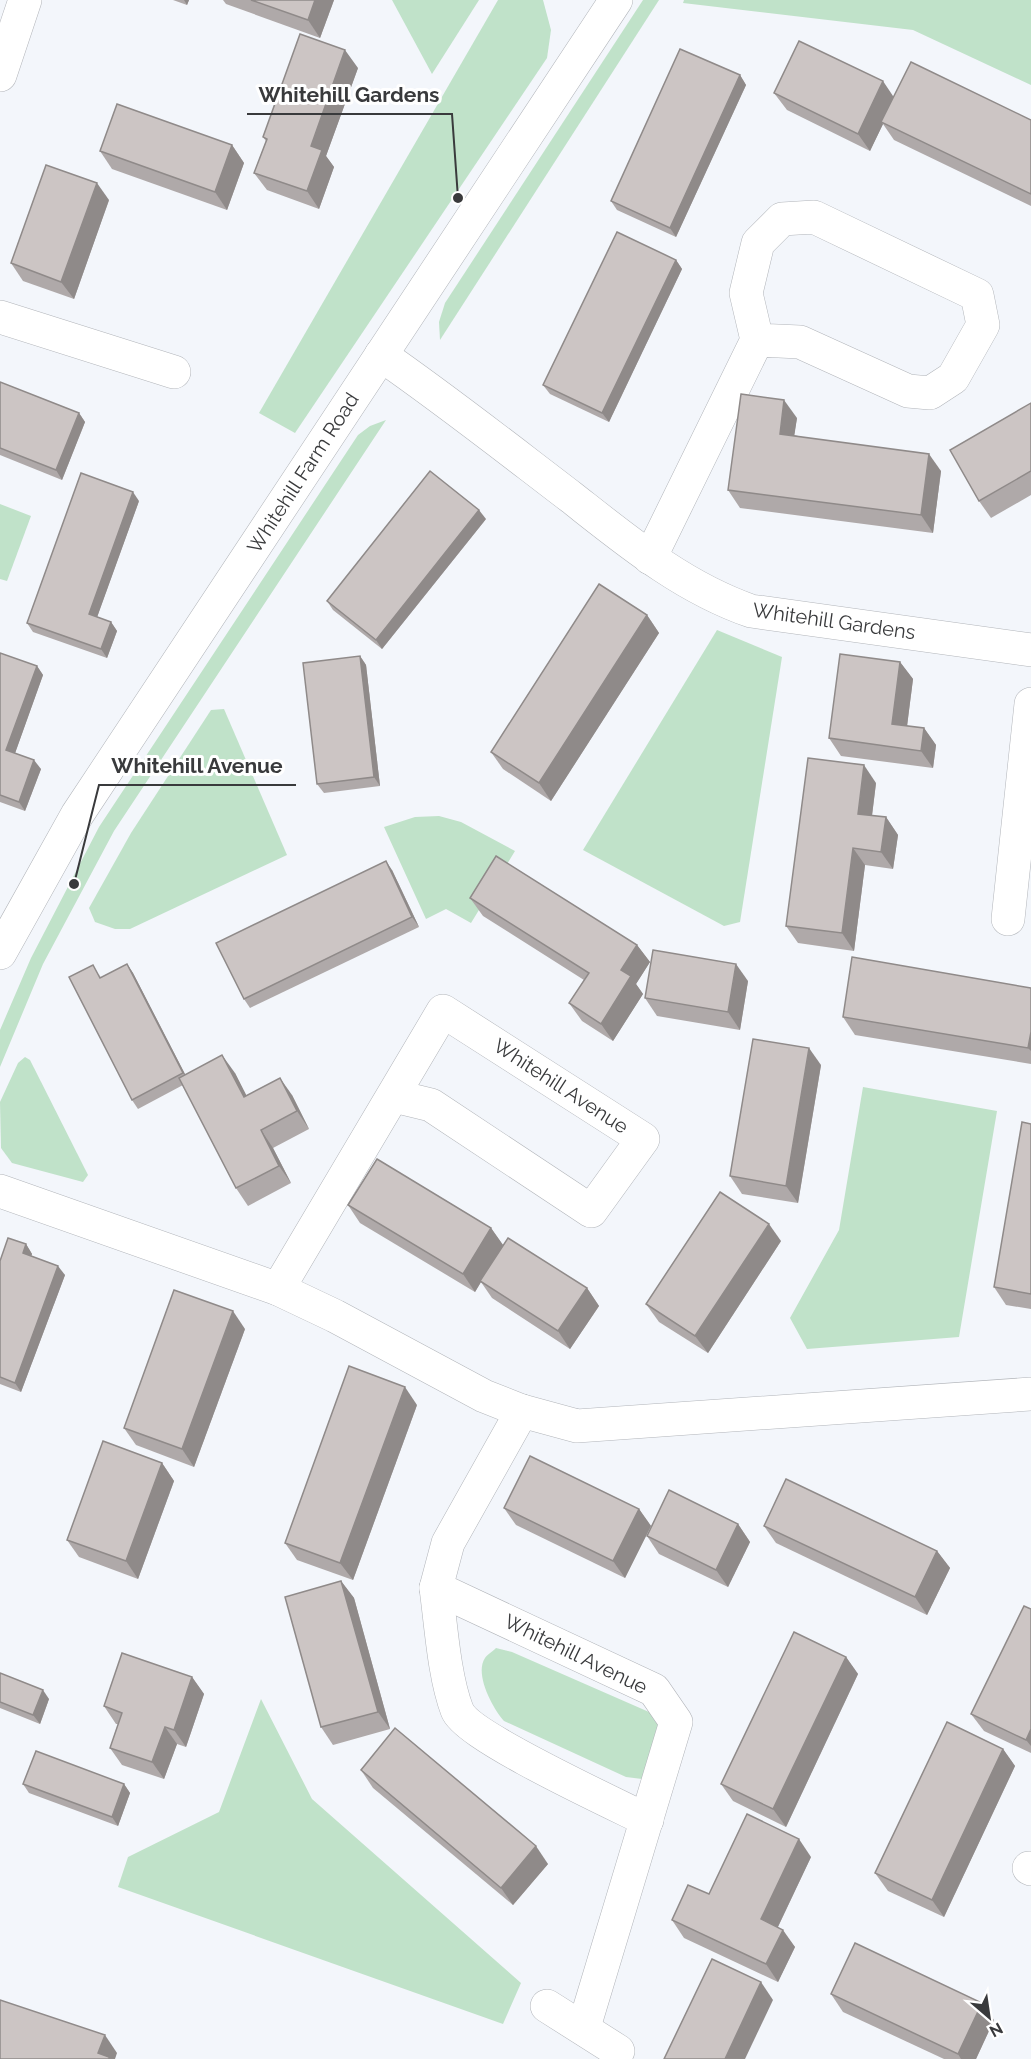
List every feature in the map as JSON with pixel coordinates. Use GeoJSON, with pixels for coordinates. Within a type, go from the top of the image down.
{"type":"FeatureCollection","features":[{"type":"Feature","properties":{"kind":"street"},"geometry":{"type":"LineString","coordinates":[[0,75],[25,0]]}},
{"type":"Feature","properties":{"kind":"street","name":"Whitehill Farm Road"},"geometry":{"type":"LineString","coordinates":[[0,953],[77,815],[616,0]]}},
{"type":"Feature","properties":{"kind":"street"},"geometry":{"type":"LineString","coordinates":[[650,558],[757,340],[746,293],[758,243],[782,219],[814,217],[977,295],[983,325],[953,378],[930,393],[908,391],[800,342],[757,340]]}},
{"type":"Feature","properties":{"kind":"street"},"geometry":{"type":"LineString","coordinates":[[0,317],[174,372]]}},
{"type":"Feature","properties":{"kind":"street","name":"Whitehill Gardens"},"geometry":{"type":"LineString","coordinates":[[381,355],[421,382],[650,558],[721,600],[751,611],[1031,650]]}},
{"type":"Feature","properties":{"kind":"street"},"geometry":{"type":"LineString","coordinates":[[1008,919],[1031,704]]}},
{"type":"Feature","properties":{"kind":"street","name":"Whitehill Avenue"},"geometry":{"type":"LineString","coordinates":[[278,1289],[443,1011],[643,1139],[591,1211],[431,1105],[394,1096]]}},
{"type":"Feature","properties":{"kind":"street"},"geometry":{"type":"LineString","coordinates":[[0,1191],[278,1289],[335,1316],[484,1396],[522,1411],[577,1426],[1031,1394]]}},
{"type":"Feature","properties":{"kind":"street"},"geometry":{"type":"LineString","coordinates":[[522,1411],[448,1543],[436,1588],[444,1647],[458,1713],[492,1742],[647,1820]]}},
{"type":"Feature","properties":{"kind":"street","name":"Whitehill Avenue"},"geometry":{"type":"LineString","coordinates":[[436,1588],[654,1690],[676,1722],[584,2027]]}},
{"type":"Feature","properties":{"kind":"street"},"geometry":{"type":"LineString","coordinates":[[547,2006],[618,2050]]}},
{"type":"Feature","properties":{"kind":"green space"},"geometry":{"type":"Polygon","coordinates":[[[392,0],[479,0],[432,74],[392,0]]]}},
{"type":"Feature","properties":{"kind":"green space"},"geometry":{"type":"Polygon","coordinates":[[[498,0],[543,0],[551,30],[547,58],[295,433],[259,413],[498,0]]]}},
{"type":"Feature","properties":{"kind":"green space"},"geometry":{"type":"Polygon","coordinates":[[[643,0],[659,0],[440,340],[439,322],[445,303],[643,0]]]}},
{"type":"Feature","properties":{"kind":"green space"},"geometry":{"type":"Polygon","coordinates":[[[684,0],[1031,0],[1031,85],[913,30],[683,3],[684,0]]]}},
{"type":"Feature","properties":{"kind":"green space"},"geometry":{"type":"Polygon","coordinates":[[[386,420],[114,831],[43,964],[0,1067],[0,1030],[31,958],[99,827],[358,435],[370,426],[386,420]]]}},
{"type":"Feature","properties":{"kind":"green space"},"geometry":{"type":"Polygon","coordinates":[[[0,504],[31,516],[7,581],[0,579],[0,504]]]}},
{"type":"Feature","properties":{"kind":"green space"},"geometry":{"type":"Polygon","coordinates":[[[717,630],[782,657],[740,922],[724,926],[583,850],[717,630]]]}},
{"type":"Feature","properties":{"kind":"green space"},"geometry":{"type":"Polygon","coordinates":[[[224,709],[287,855],[130,929],[115,929],[95,922],[89,908],[131,833],[211,710],[224,709]]]}},
{"type":"Feature","properties":{"kind":"green space"},"geometry":{"type":"Polygon","coordinates":[[[439,816],[461,822],[515,851],[471,923],[446,909],[426,919],[384,827],[415,817],[439,816]]]}},
{"type":"Feature","properties":{"kind":"green space"},"geometry":{"type":"Polygon","coordinates":[[[25,1057],[30,1060],[88,1175],[83,1182],[12,1163],[1,1148],[0,1102],[18,1063],[25,1057]]]}},
{"type":"Feature","properties":{"kind":"green space"},"geometry":{"type":"Polygon","coordinates":[[[863,1087],[997,1111],[959,1337],[807,1349],[790,1318],[839,1230],[863,1087]]]}},
{"type":"Feature","properties":{"kind":"green space"},"geometry":{"type":"Polygon","coordinates":[[[496,1648],[512,1652],[649,1712],[662,1721],[642,1779],[626,1777],[504,1721],[490,1700],[482,1673],[485,1658],[496,1648]]]}},
{"type":"Feature","properties":{"kind":"green space"},"geometry":{"type":"Polygon","coordinates":[[[261,1699],[312,1799],[521,1983],[503,2024],[118,1887],[128,1857],[219,1812],[261,1699]]]}},
{"type":"Feature","properties":{"kind":"building"},"geometry":{"type":"Polygon","coordinates":[[[251,0],[315,0],[308,20],[251,0]]]}},
{"type":"Feature","properties":{"kind":"building"},"geometry":{"type":"Polygon","coordinates":[[[300,34],[345,50],[311,146],[322,150],[307,191],[254,173],[267,139],[263,137],[300,34]]]}},
{"type":"Feature","properties":{"kind":"building"},"geometry":{"type":"Polygon","coordinates":[[[799,41],[883,81],[858,134],[774,93],[799,41]]]}},
{"type":"Feature","properties":{"kind":"building"},"geometry":{"type":"Polygon","coordinates":[[[680,49],[740,75],[670,228],[611,201],[680,49]]]}},
{"type":"Feature","properties":{"kind":"building"},"geometry":{"type":"Polygon","coordinates":[[[911,62],[1031,120],[1031,194],[881,122],[911,62]]]}},
{"type":"Feature","properties":{"kind":"building"},"geometry":{"type":"Polygon","coordinates":[[[117,104],[232,145],[215,192],[100,151],[117,104]]]}},
{"type":"Feature","properties":{"kind":"building"},"geometry":{"type":"Polygon","coordinates":[[[46,165],[97,183],[61,282],[11,263],[46,165]]]}},
{"type":"Feature","properties":{"kind":"building"},"geometry":{"type":"Polygon","coordinates":[[[617,232],[676,260],[602,413],[543,385],[617,232]]]}},
{"type":"Feature","properties":{"kind":"building"},"geometry":{"type":"Polygon","coordinates":[[[0,382],[79,413],[56,470],[0,448],[0,382]]]}},
{"type":"Feature","properties":{"kind":"building"},"geometry":{"type":"Polygon","coordinates":[[[741,394],[784,400],[780,434],[929,454],[921,515],[728,490],[741,394]]]}},
{"type":"Feature","properties":{"kind":"building"},"geometry":{"type":"Polygon","coordinates":[[[1031,403],[1031,471],[979,501],[950,450],[1031,403]]]}},
{"type":"Feature","properties":{"kind":"building"},"geometry":{"type":"Polygon","coordinates":[[[430,471],[479,510],[376,640],[327,601],[430,471]]]}},
{"type":"Feature","properties":{"kind":"building"},"geometry":{"type":"Polygon","coordinates":[[[81,473],[133,492],[89,614],[111,622],[101,649],[27,623],[81,473]]]}},
{"type":"Feature","properties":{"kind":"building"},"geometry":{"type":"Polygon","coordinates":[[[599,584],[647,615],[539,783],[491,752],[599,584]]]}},
{"type":"Feature","properties":{"kind":"building"},"geometry":{"type":"Polygon","coordinates":[[[0,653],[37,666],[6,750],[34,760],[19,802],[0,795],[0,653]]]}},
{"type":"Feature","properties":{"kind":"building"},"geometry":{"type":"Polygon","coordinates":[[[840,654],[900,662],[892,724],[924,728],[921,751],[829,738],[840,654]]]}},
{"type":"Feature","properties":{"kind":"building"},"geometry":{"type":"Polygon","coordinates":[[[360,656],[374,777],[317,784],[303,663],[360,656]]]}},
{"type":"Feature","properties":{"kind":"building"},"geometry":{"type":"Polygon","coordinates":[[[808,758],[864,765],[858,814],[886,817],[881,852],[853,848],[842,933],[786,926],[808,758]]]}},
{"type":"Feature","properties":{"kind":"building"},"geometry":{"type":"Polygon","coordinates":[[[496,856],[637,945],[621,970],[631,976],[601,1024],[569,1003],[589,973],[470,898],[496,856]]]}},
{"type":"Feature","properties":{"kind":"building"},"geometry":{"type":"Polygon","coordinates":[[[386,861],[412,917],[244,999],[216,943],[386,861]]]}},
{"type":"Feature","properties":{"kind":"building"},"geometry":{"type":"Polygon","coordinates":[[[653,950],[736,964],[728,1012],[645,998],[653,950]]]}},
{"type":"Feature","properties":{"kind":"building"},"geometry":{"type":"Polygon","coordinates":[[[852,957],[1031,988],[1031,1032],[1028,1048],[843,1017],[852,957]]]}},
{"type":"Feature","properties":{"kind":"building"},"geometry":{"type":"Polygon","coordinates":[[[127,964],[183,1073],[132,1100],[69,977],[93,965],[100,978],[127,964]]]}},
{"type":"Feature","properties":{"kind":"building"},"geometry":{"type":"Polygon","coordinates":[[[753,1039],[809,1048],[786,1186],[730,1176],[753,1039]]]}},
{"type":"Feature","properties":{"kind":"building"},"geometry":{"type":"Polygon","coordinates":[[[222,1055],[244,1097],[280,1078],[297,1111],[261,1130],[279,1166],[236,1188],[179,1078],[222,1055]]]}},
{"type":"Feature","properties":{"kind":"building"},"geometry":{"type":"Polygon","coordinates":[[[1022,1122],[1031,1124],[1031,1294],[994,1287],[1022,1122]]]}},
{"type":"Feature","properties":{"kind":"building"},"geometry":{"type":"Polygon","coordinates":[[[377,1159],[491,1228],[463,1274],[348,1205],[377,1159]]]}},
{"type":"Feature","properties":{"kind":"building"},"geometry":{"type":"Polygon","coordinates":[[[720,1192],[769,1224],[695,1336],[646,1304],[720,1192]]]}},
{"type":"Feature","properties":{"kind":"building"},"geometry":{"type":"Polygon","coordinates":[[[8,1238],[26,1244],[23,1253],[58,1266],[15,1383],[0,1377],[0,1261],[8,1238]]]}},
{"type":"Feature","properties":{"kind":"building"},"geometry":{"type":"Polygon","coordinates":[[[508,1238],[587,1288],[558,1331],[480,1281],[508,1238]]]}},
{"type":"Feature","properties":{"kind":"building"},"geometry":{"type":"Polygon","coordinates":[[[174,1290],[233,1311],[182,1449],[124,1428],[174,1290]]]}},
{"type":"Feature","properties":{"kind":"building"},"geometry":{"type":"Polygon","coordinates":[[[349,1366],[405,1387],[340,1563],[285,1543],[349,1366]]]}},
{"type":"Feature","properties":{"kind":"building"},"geometry":{"type":"Polygon","coordinates":[[[103,1441],[162,1463],[126,1561],[67,1540],[103,1441]]]}},
{"type":"Feature","properties":{"kind":"building"},"geometry":{"type":"Polygon","coordinates":[[[530,1456],[639,1509],[613,1561],[504,1508],[530,1456]]]}},
{"type":"Feature","properties":{"kind":"building"},"geometry":{"type":"Polygon","coordinates":[[[786,1479],[937,1551],[915,1597],[764,1526],[786,1479]]]}},
{"type":"Feature","properties":{"kind":"building"},"geometry":{"type":"Polygon","coordinates":[[[669,1490],[738,1524],[716,1570],[647,1536],[669,1490]]]}},
{"type":"Feature","properties":{"kind":"building"},"geometry":{"type":"Polygon","coordinates":[[[341,1581],[378,1712],[321,1727],[285,1597],[341,1581]]]}},
{"type":"Feature","properties":{"kind":"building"},"geometry":{"type":"Polygon","coordinates":[[[1024,1606],[1031,1609],[1031,1729],[1026,1740],[971,1714],[1024,1606]]]}},
{"type":"Feature","properties":{"kind":"building"},"geometry":{"type":"Polygon","coordinates":[[[794,1632],[846,1657],[773,1809],[721,1784],[794,1632]]]}},
{"type":"Feature","properties":{"kind":"building"},"geometry":{"type":"Polygon","coordinates":[[[122,1653],[192,1677],[174,1730],[165,1727],[152,1762],[110,1748],[122,1713],[104,1706],[122,1653]]]}},
{"type":"Feature","properties":{"kind":"building"},"geometry":{"type":"Polygon","coordinates":[[[0,1673],[43,1690],[33,1715],[0,1702],[0,1673]]]}},
{"type":"Feature","properties":{"kind":"building"},"geometry":{"type":"Polygon","coordinates":[[[947,1722],[1003,1749],[932,1900],[875,1873],[947,1722]]]}},
{"type":"Feature","properties":{"kind":"building"},"geometry":{"type":"Polygon","coordinates":[[[395,1728],[536,1846],[501,1888],[361,1770],[395,1728]]]}},
{"type":"Feature","properties":{"kind":"building"},"geometry":{"type":"Polygon","coordinates":[[[36,1751],[124,1784],[112,1817],[23,1784],[36,1751]]]}},
{"type":"Feature","properties":{"kind":"building"},"geometry":{"type":"Polygon","coordinates":[[[747,1814],[799,1839],[761,1919],[783,1930],[766,1964],[672,1920],[688,1885],[709,1894],[747,1814]]]}},
{"type":"Feature","properties":{"kind":"building"},"geometry":{"type":"Polygon","coordinates":[[[855,1943],[982,2003],[958,2054],[831,1994],[855,1943]]]}},
{"type":"Feature","properties":{"kind":"building"},"geometry":{"type":"Polygon","coordinates":[[[712,1959],[761,1982],[725,2059],[664,2059],[712,1959]]]}},
{"type":"Feature","properties":{"kind":"building"},"geometry":{"type":"Polygon","coordinates":[[[0,2000],[105,2035],[98,2053],[109,2059],[0,2059],[0,2000]]]}},
{"type":"Feature","properties":{"kind":"place","name":"Whitehill Gardens"},"geometry":{"type":"Point","coordinates":[458,198]}},
{"type":"Feature","properties":{"kind":"place","name":"Whitehill Avenue"},"geometry":{"type":"Point","coordinates":[74,884]}}]}
